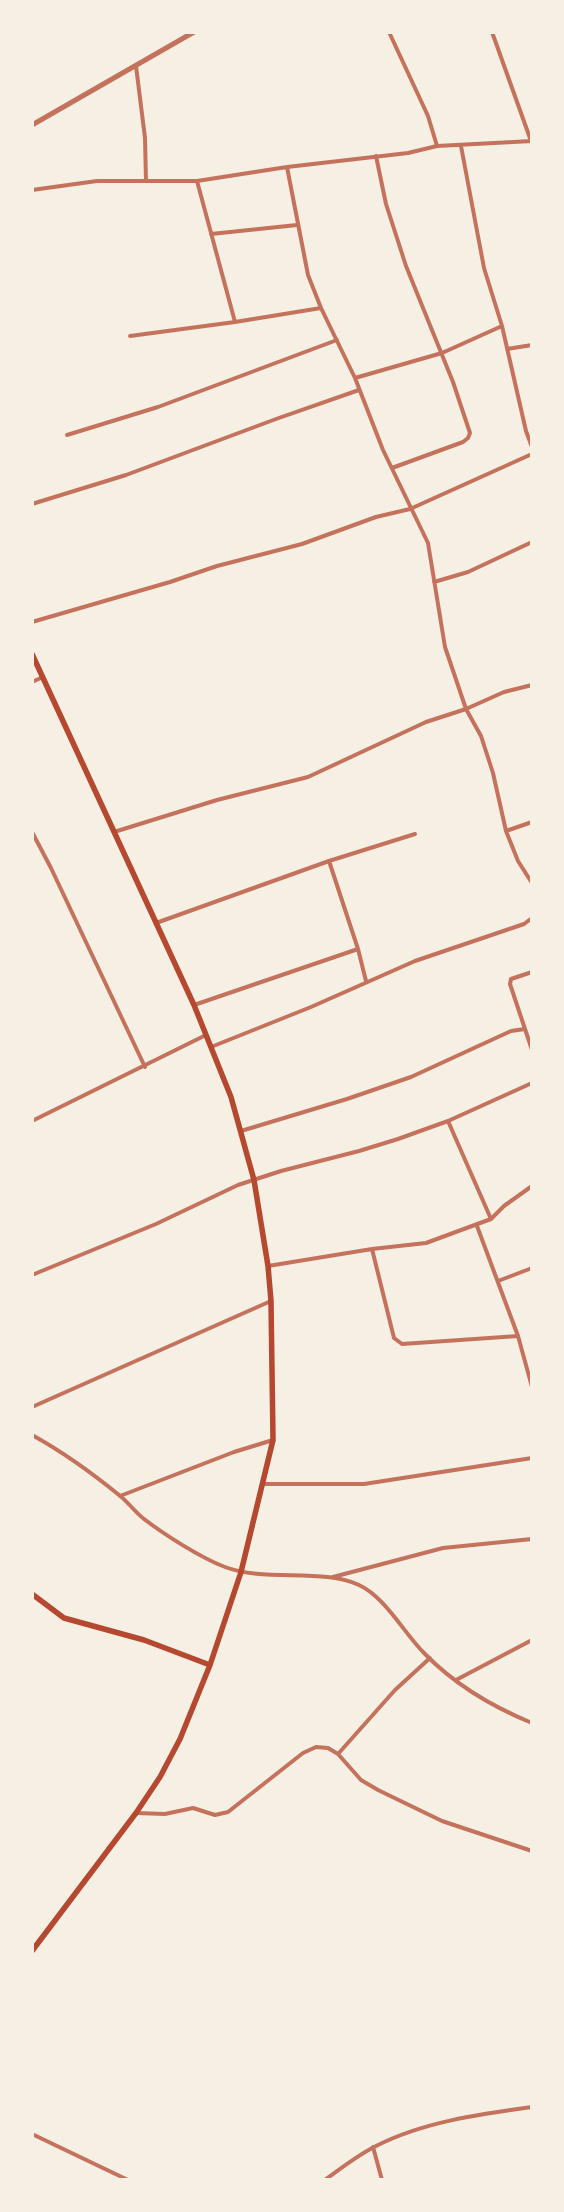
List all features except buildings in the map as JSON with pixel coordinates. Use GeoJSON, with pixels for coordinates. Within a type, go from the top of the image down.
{"type":"FeatureCollection","features":[{"type":"Feature","properties":{"kind":"main road"},"geometry":{"type":"LineString","coordinates":[[32,654],[194,1005],[231,1097],[254,1180],[268,1266],[271,1302],[273,1440],[241,1572],[210,1665],[180,1739],[160,1777],[136,1813],[32,1951]]}},
{"type":"Feature","properties":{"kind":"main road"},"geometry":{"type":"LineString","coordinates":[[32,1594],[64,1618],[144,1640],[210,1665]]}},
{"type":"Feature","properties":{"kind":"street"},"geometry":{"type":"LineString","coordinates":[[32,125],[194,32]]}},
{"type":"Feature","properties":{"kind":"street"},"geometry":{"type":"LineString","coordinates":[[388,32],[428,116],[437,146]]}},
{"type":"Feature","properties":{"kind":"street"},"geometry":{"type":"LineString","coordinates":[[32,190],[97,181],[197,181],[287,167],[408,153],[437,146],[531,141],[492,32]]}},
{"type":"Feature","properties":{"kind":"street"},"geometry":{"type":"LineString","coordinates":[[136,66],[145,138],[146,181]]}},
{"type":"Feature","properties":{"kind":"street"},"geometry":{"type":"LineString","coordinates":[[461,146],[484,268],[502,326],[526,431],[532,447]]}},
{"type":"Feature","properties":{"kind":"street"},"geometry":{"type":"LineString","coordinates":[[376,156],[386,204],[406,266],[442,353],[470,434],[468,438],[444,450],[392,468]]}},
{"type":"Feature","properties":{"kind":"street"},"geometry":{"type":"LineString","coordinates":[[287,167],[308,274],[321,308],[355,378],[410,509],[428,542],[445,647],[466,709],[481,736],[489,759],[506,831],[518,861],[532,883]]}},
{"type":"Feature","properties":{"kind":"street"},"geometry":{"type":"LineString","coordinates":[[197,181],[235,322]]}},
{"type":"Feature","properties":{"kind":"street"},"geometry":{"type":"LineString","coordinates":[[211,234],[297,225]]}},
{"type":"Feature","properties":{"kind":"street"},"geometry":{"type":"LineString","coordinates":[[130,336],[321,308]]}},
{"type":"Feature","properties":{"kind":"street"},"geometry":{"type":"LineString","coordinates":[[355,378],[442,353],[502,326]]}},
{"type":"Feature","properties":{"kind":"street"},"geometry":{"type":"LineString","coordinates":[[67,435],[158,407],[337,340]]}},
{"type":"Feature","properties":{"kind":"street"},"geometry":{"type":"LineString","coordinates":[[507,350],[532,345]]}},
{"type":"Feature","properties":{"kind":"street"},"geometry":{"type":"LineString","coordinates":[[32,504],[126,475],[359,390]]}},
{"type":"Feature","properties":{"kind":"street"},"geometry":{"type":"LineString","coordinates":[[32,622],[170,582],[217,566],[302,544],[367,520],[410,509],[532,454]]}},
{"type":"Feature","properties":{"kind":"street"},"geometry":{"type":"LineString","coordinates":[[434,582],[468,572],[532,542]]}},
{"type":"Feature","properties":{"kind":"street"},"geometry":{"type":"LineString","coordinates":[[32,682],[43,677]]}},
{"type":"Feature","properties":{"kind":"street"},"geometry":{"type":"LineString","coordinates":[[114,832],[217,800],[308,777],[426,722],[466,709],[504,692],[532,685]]}},
{"type":"Feature","properties":{"kind":"street"},"geometry":{"type":"LineString","coordinates":[[506,831],[532,822]]}},
{"type":"Feature","properties":{"kind":"street"},"geometry":{"type":"LineString","coordinates":[[32,832],[51,868],[145,1067]]}},
{"type":"Feature","properties":{"kind":"street"},"geometry":{"type":"LineString","coordinates":[[156,923],[329,861],[415,834]]}},
{"type":"Feature","properties":{"kind":"street"},"geometry":{"type":"LineString","coordinates":[[329,861],[358,949],[366,981]]}},
{"type":"Feature","properties":{"kind":"street"},"geometry":{"type":"LineString","coordinates":[[211,1048],[311,1007],[366,981],[415,961],[524,924],[532,918]]}},
{"type":"Feature","properties":{"kind":"street"},"geometry":{"type":"LineString","coordinates":[[194,1005],[358,949]]}},
{"type":"Feature","properties":{"kind":"street"},"geometry":{"type":"LineString","coordinates":[[532,972],[511,979],[510,984],[532,1050]]}},
{"type":"Feature","properties":{"kind":"street"},"geometry":{"type":"LineString","coordinates":[[241,1131],[410,1077],[511,1032],[525,1029]]}},
{"type":"Feature","properties":{"kind":"street"},"geometry":{"type":"LineString","coordinates":[[32,1120],[145,1067],[206,1035]]}},
{"type":"Feature","properties":{"kind":"street"},"geometry":{"type":"LineString","coordinates":[[32,1275],[156,1224],[238,1185],[281,1171],[359,1152],[448,1121],[532,1083]]}},
{"type":"Feature","properties":{"kind":"street"},"geometry":{"type":"LineString","coordinates":[[448,1121],[491,1219]]}},
{"type":"Feature","properties":{"kind":"street"},"geometry":{"type":"LineString","coordinates":[[268,1266],[372,1249],[426,1243],[477,1226],[491,1219],[504,1206],[532,1186]]}},
{"type":"Feature","properties":{"kind":"street"},"geometry":{"type":"LineString","coordinates":[[477,1226],[518,1336],[532,1386]]}},
{"type":"Feature","properties":{"kind":"street"},"geometry":{"type":"LineString","coordinates":[[372,1249],[397,1342],[402,1344],[518,1336]]}},
{"type":"Feature","properties":{"kind":"street"},"geometry":{"type":"LineString","coordinates":[[498,1281],[532,1268]]}},
{"type":"Feature","properties":{"kind":"street"},"geometry":{"type":"LineString","coordinates":[[32,1407],[271,1302]]}},
{"type":"Feature","properties":{"kind":"street"},"geometry":{"type":"LineString","coordinates":[[32,1434],[74,1460],[120,1496],[143,1518],[183,1544],[224,1567],[241,1572],[330,1578],[358,1584],[373,1594],[430,1658],[456,1680],[524,1720],[532,1721]]}},
{"type":"Feature","properties":{"kind":"street"},"geometry":{"type":"LineString","coordinates":[[120,1496],[234,1452],[273,1440]]}},
{"type":"Feature","properties":{"kind":"street"},"geometry":{"type":"LineString","coordinates":[[263,1484],[364,1484],[532,1458]]}},
{"type":"Feature","properties":{"kind":"street"},"geometry":{"type":"LineString","coordinates":[[330,1578],[443,1548],[532,1539]]}},
{"type":"Feature","properties":{"kind":"street"},"geometry":{"type":"LineString","coordinates":[[456,1680],[532,1640]]}},
{"type":"Feature","properties":{"kind":"street"},"geometry":{"type":"LineString","coordinates":[[338,1754],[394,1690],[430,1658]]}},
{"type":"Feature","properties":{"kind":"street"},"geometry":{"type":"LineString","coordinates":[[136,1813],[165,1814],[192,1808],[215,1816],[228,1812],[303,1754],[316,1747],[328,1748],[338,1754],[361,1780],[378,1790],[390,1794],[442,1821],[532,1851]]}},
{"type":"Feature","properties":{"kind":"street"},"geometry":{"type":"LineString","coordinates":[[324,2180],[373,2147],[398,2136],[476,2115],[532,2107]]}},
{"type":"Feature","properties":{"kind":"street"},"geometry":{"type":"LineString","coordinates":[[32,2134],[128,2180]]}},
{"type":"Feature","properties":{"kind":"street"},"geometry":{"type":"LineString","coordinates":[[373,2147],[382,2180]]}}]}
